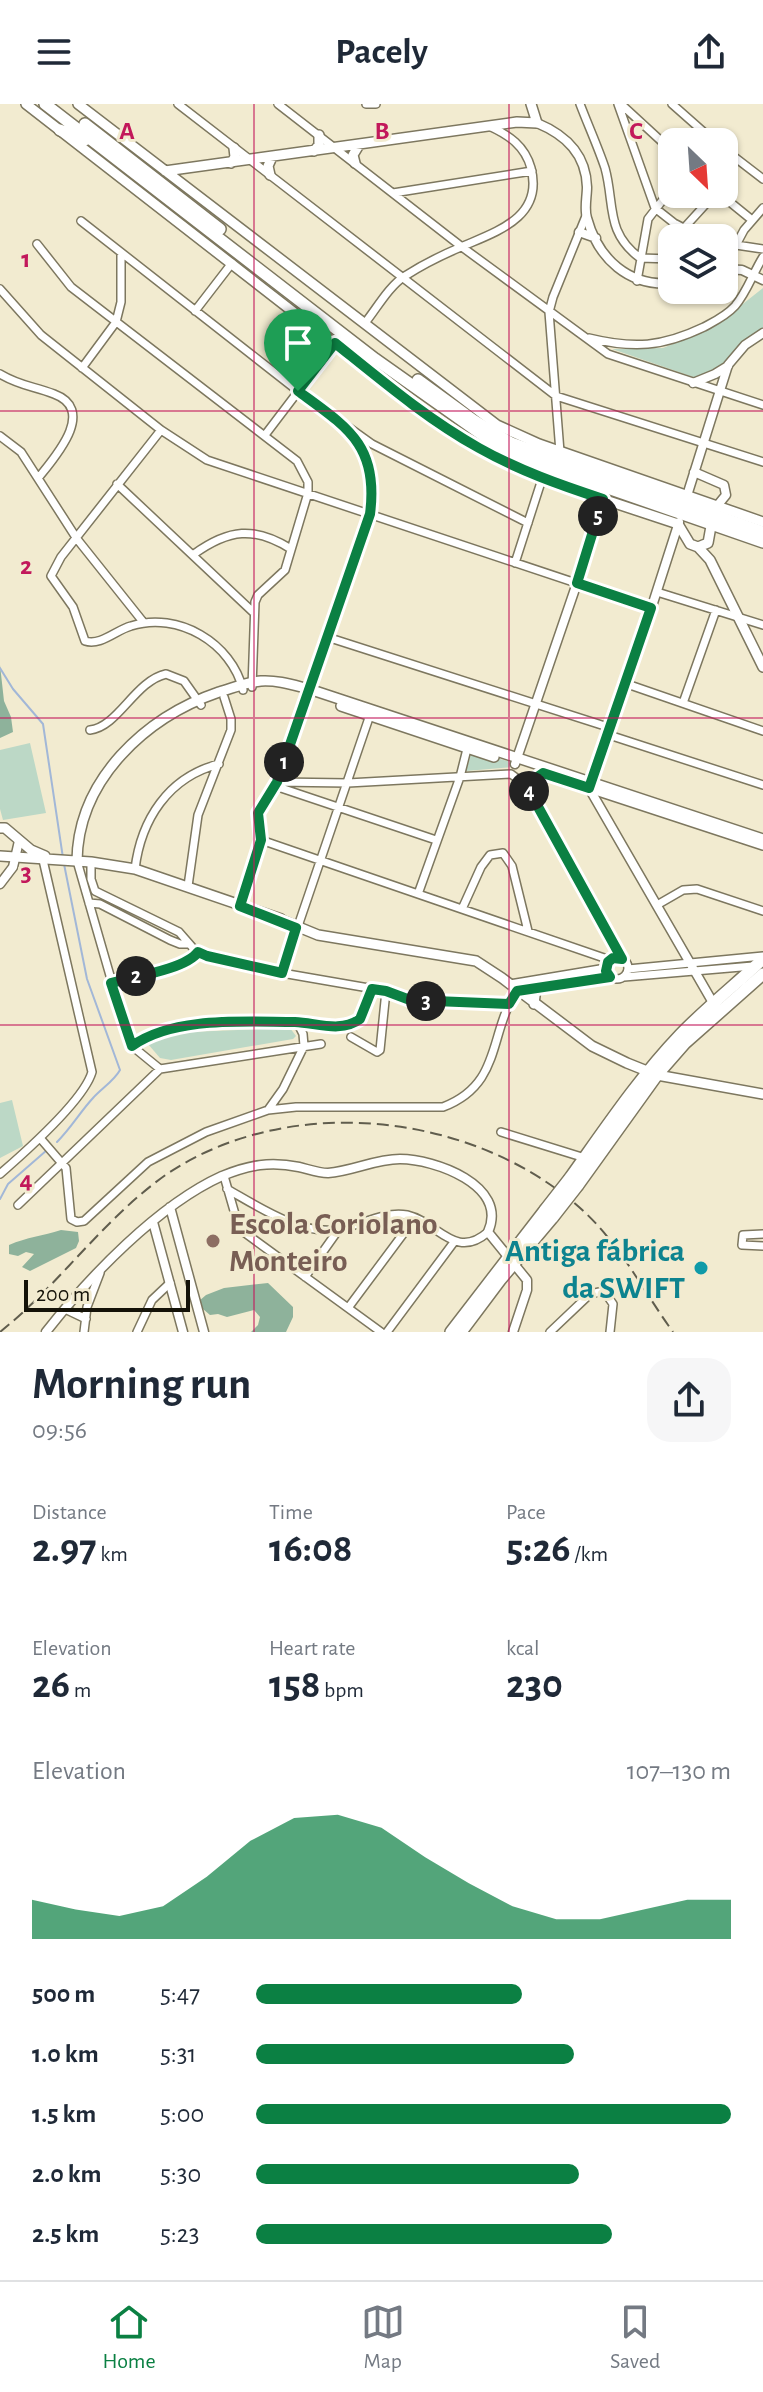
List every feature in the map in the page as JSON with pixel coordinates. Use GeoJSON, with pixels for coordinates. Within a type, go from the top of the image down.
{"type":"FeatureCollection","features":[{"type":"Feature","properties":{"kind":"main road"},"geometry":{"type":"LineString","coordinates":[[26,104],[454,432],[504,461],[542,479],[603,499],[763,522]]}},
{"type":"Feature","properties":{"kind":"main road"},"geometry":{"type":"LineString","coordinates":[[45,104],[375,359],[473,430],[511,453],[533,462],[683,510]]}},
{"type":"Feature","properties":{"kind":"main road"},"geometry":{"type":"LineString","coordinates":[[58,104],[374,349],[473,420],[511,443],[683,510]]}},
{"type":"Feature","properties":{"kind":"main road"},"geometry":{"type":"LineString","coordinates":[[78,104],[497,425],[683,510]]}},
{"type":"Feature","properties":{"kind":"main road"},"geometry":{"type":"LineString","coordinates":[[165,171],[517,122],[537,123],[531,104]]}},
{"type":"Feature","properties":{"kind":"main road"},"geometry":{"type":"LineString","coordinates":[[60,130],[101,146]]}},
{"type":"Feature","properties":{"kind":"main road"},"geometry":{"type":"LineString","coordinates":[[314,151],[319,145],[319,135]]}},
{"type":"Feature","properties":{"kind":"main road"},"geometry":{"type":"LineString","coordinates":[[355,163],[353,155],[359,145]]}},
{"type":"Feature","properties":{"kind":"main road"},"geometry":{"type":"LineString","coordinates":[[231,163],[235,157],[234,148]]}},
{"type":"Feature","properties":{"kind":"main road"},"geometry":{"type":"LineString","coordinates":[[270,175],[268,166],[272,157]]}},
{"type":"Feature","properties":{"kind":"main road"},"geometry":{"type":"LineString","coordinates":[[187,188],[181,179],[182,174],[191,167]]}},
{"type":"Feature","properties":{"kind":"main road"},"geometry":{"type":"LineString","coordinates":[[683,510],[686,537]]}},
{"type":"Feature","properties":{"kind":"main road"},"geometry":{"type":"LineString","coordinates":[[714,515],[763,532]]}},
{"type":"Feature","properties":{"kind":"main road"},"geometry":{"type":"LineString","coordinates":[[714,515],[763,542]]}},
{"type":"Feature","properties":{"kind":"main road"},"geometry":{"type":"LineString","coordinates":[[703,545],[714,515]]}},
{"type":"Feature","properties":{"kind":"main road"},"geometry":{"type":"LineString","coordinates":[[674,538],[686,537],[703,545],[763,667]]}},
{"type":"Feature","properties":{"kind":"main road"},"geometry":{"type":"LineString","coordinates":[[73,860],[83,820],[101,780],[127,748],[169,716],[200,702],[247,686],[282,682],[514,765],[591,785],[763,845]]}},
{"type":"Feature","properties":{"kind":"main road"},"geometry":{"type":"LineString","coordinates":[[200,702],[224,697],[247,686]]}},
{"type":"Feature","properties":{"kind":"main road"},"geometry":{"type":"LineString","coordinates":[[371,713],[514,765],[591,785]]}},
{"type":"Feature","properties":{"kind":"main road"},"geometry":{"type":"LineString","coordinates":[[609,791],[763,839]]}},
{"type":"Feature","properties":{"kind":"main road"},"geometry":{"type":"LineString","coordinates":[[2,827],[50,859]]}},
{"type":"Feature","properties":{"kind":"main road"},"geometry":{"type":"LineString","coordinates":[[0,856],[73,860],[135,869],[321,935],[476,961],[592,1046],[653,1073],[763,1094]]}},
{"type":"Feature","properties":{"kind":"main road"},"geometry":{"type":"LineString","coordinates":[[574,1181],[585,1158],[653,1073],[761,964]]}},
{"type":"Feature","properties":{"kind":"main road"},"geometry":{"type":"LineString","coordinates":[[534,1004],[536,988]]}},
{"type":"Feature","properties":{"kind":"main road"},"geometry":{"type":"LineString","coordinates":[[451,1332],[549,1214],[653,1073]]}},
{"type":"Feature","properties":{"kind":"main road"},"geometry":{"type":"LineString","coordinates":[[461,1332],[512,1259]]}},
{"type":"Feature","properties":{"kind":"street"},"geometry":{"type":"LineString","coordinates":[[178,104],[556,396],[763,462]]}},
{"type":"Feature","properties":{"kind":"street"},"geometry":{"type":"LineString","coordinates":[[366,104],[376,104]]}},
{"type":"Feature","properties":{"kind":"street"},"geometry":{"type":"LineString","coordinates":[[580,104],[604,165],[613,222],[626,245],[640,258],[658,259]]}},
{"type":"Feature","properties":{"kind":"street"},"geometry":{"type":"LineString","coordinates":[[672,104],[699,128]]}},
{"type":"Feature","properties":{"kind":"street"},"geometry":{"type":"LineString","coordinates":[[621,105],[658,138]]}},
{"type":"Feature","properties":{"kind":"street"},"geometry":{"type":"LineString","coordinates":[[621,105],[655,208],[678,224]]}},
{"type":"Feature","properties":{"kind":"street"},"geometry":{"type":"LineString","coordinates":[[284,106],[462,247],[583,337],[618,358],[763,405]]}},
{"type":"Feature","properties":{"kind":"street"},"geometry":{"type":"LineString","coordinates":[[514,138],[517,122]]}},
{"type":"Feature","properties":{"kind":"street"},"geometry":{"type":"LineString","coordinates":[[537,123],[566,139],[580,157],[587,178],[586,216],[549,312],[560,452]]}},
{"type":"Feature","properties":{"kind":"street"},"geometry":{"type":"LineString","coordinates":[[365,323],[402,278],[506,227],[519,216],[530,196],[532,171],[514,138],[489,126]]}},
{"type":"Feature","properties":{"kind":"street"},"geometry":{"type":"LineString","coordinates":[[738,160],[763,179]]}},
{"type":"Feature","properties":{"kind":"street"},"geometry":{"type":"LineString","coordinates":[[393,193],[532,171]]}},
{"type":"Feature","properties":{"kind":"street"},"geometry":{"type":"LineString","coordinates":[[637,281],[648,219],[658,204]]}},
{"type":"Feature","properties":{"kind":"street"},"geometry":{"type":"LineString","coordinates":[[688,224],[704,208]]}},
{"type":"Feature","properties":{"kind":"street"},"geometry":{"type":"LineString","coordinates":[[736,208],[752,220]]}},
{"type":"Feature","properties":{"kind":"street"},"geometry":{"type":"LineString","coordinates":[[738,242],[763,208]]}},
{"type":"Feature","properties":{"kind":"street"},"geometry":{"type":"LineString","coordinates":[[586,216],[608,259],[637,281],[658,283]]}},
{"type":"Feature","properties":{"kind":"street"},"geometry":{"type":"LineString","coordinates":[[81,221],[348,428],[391,455],[528,523]]}},
{"type":"Feature","properties":{"kind":"street"},"geometry":{"type":"LineString","coordinates":[[579,232],[596,238]]}},
{"type":"Feature","properties":{"kind":"street"},"geometry":{"type":"LineString","coordinates":[[37,244],[71,287],[297,461],[308,482],[308,493],[285,570],[258,595],[253,612],[247,686]]}},
{"type":"Feature","properties":{"kind":"street"},"geometry":{"type":"LineString","coordinates":[[738,245],[763,249]]}},
{"type":"Feature","properties":{"kind":"street"},"geometry":{"type":"LineString","coordinates":[[82,368],[116,322],[121,302],[121,253]]}},
{"type":"Feature","properties":{"kind":"street"},"geometry":{"type":"LineString","coordinates":[[583,337],[635,346],[674,340],[725,315],[735,306],[763,257]]}},
{"type":"Feature","properties":{"kind":"street"},"geometry":{"type":"LineString","coordinates":[[195,311],[232,263]]}},
{"type":"Feature","properties":{"kind":"street"},"geometry":{"type":"LineString","coordinates":[[738,270],[763,280]]}},
{"type":"Feature","properties":{"kind":"street"},"geometry":{"type":"LineString","coordinates":[[0,289],[41,335],[161,430],[207,460],[651,608]]}},
{"type":"Feature","properties":{"kind":"street"},"geometry":{"type":"LineString","coordinates":[[693,383],[728,365],[745,345],[763,333]]}},
{"type":"Feature","properties":{"kind":"street"},"geometry":{"type":"LineString","coordinates":[[265,435],[335,343]]}},
{"type":"Feature","properties":{"kind":"street"},"geometry":{"type":"LineString","coordinates":[[716,1007],[604,817],[591,785],[627,684],[728,365]]}},
{"type":"Feature","properties":{"kind":"street"},"geometry":{"type":"LineString","coordinates":[[0,374],[28,388],[55,394],[70,409],[73,417],[67,438],[39,477]]}},
{"type":"Feature","properties":{"kind":"street"},"geometry":{"type":"LineString","coordinates":[[240,906],[261,840],[258,813],[276,784],[370,514],[373,497],[368,466],[348,428]]}},
{"type":"Feature","properties":{"kind":"street"},"geometry":{"type":"LineString","coordinates":[[161,430],[51,572],[52,580],[73,607],[85,641],[98,642],[144,623],[173,625],[208,638],[231,659],[247,686]]}},
{"type":"Feature","properties":{"kind":"street"},"geometry":{"type":"LineString","coordinates":[[0,436],[18,448],[77,539],[144,623]]}},
{"type":"Feature","properties":{"kind":"street"},"geometry":{"type":"LineString","coordinates":[[694,472],[724,485],[725,497],[714,515]]}},
{"type":"Feature","properties":{"kind":"street"},"geometry":{"type":"LineString","coordinates":[[515,563],[542,479]]}},
{"type":"Feature","properties":{"kind":"street"},"geometry":{"type":"LineString","coordinates":[[117,484],[253,612]]}},
{"type":"Feature","properties":{"kind":"street"},"geometry":{"type":"LineString","coordinates":[[603,499],[514,765],[622,959],[626,973]]}},
{"type":"Feature","properties":{"kind":"street"},"geometry":{"type":"LineString","coordinates":[[194,554],[216,540],[243,533],[264,534],[291,549]]}},
{"type":"Feature","properties":{"kind":"street"},"geometry":{"type":"LineString","coordinates":[[657,592],[763,625]]}},
{"type":"Feature","properties":{"kind":"street"},"geometry":{"type":"LineString","coordinates":[[683,703],[716,610]]}},
{"type":"Feature","properties":{"kind":"street"},"geometry":{"type":"LineString","coordinates":[[327,637],[534,704],[763,785]]}},
{"type":"Feature","properties":{"kind":"street"},"geometry":{"type":"LineString","coordinates":[[90,730],[102,727],[141,688],[159,675],[176,676],[200,702]]}},
{"type":"Feature","properties":{"kind":"street"},"geometry":{"type":"LineString","coordinates":[[627,684],[763,731]]}},
{"type":"Feature","properties":{"kind":"street"},"geometry":{"type":"LineString","coordinates":[[188,886],[198,815],[231,730],[224,697]]}},
{"type":"Feature","properties":{"kind":"street"},"geometry":{"type":"LineString","coordinates":[[282,973],[371,713]]}},
{"type":"Feature","properties":{"kind":"street"},"geometry":{"type":"LineString","coordinates":[[418,894],[467,749]]}},
{"type":"Feature","properties":{"kind":"street"},"geometry":{"type":"LineString","coordinates":[[135,869],[140,838],[154,810],[190,775],[219,764]]}},
{"type":"Feature","properties":{"kind":"street"},"geometry":{"type":"LineString","coordinates":[[276,784],[460,777],[514,765]]}},
{"type":"Feature","properties":{"kind":"street"},"geometry":{"type":"LineString","coordinates":[[526,785],[543,773]]}},
{"type":"Feature","properties":{"kind":"street"},"geometry":{"type":"LineString","coordinates":[[318,799],[314,791],[321,782]]}},
{"type":"Feature","properties":{"kind":"street"},"geometry":{"type":"LineString","coordinates":[[276,784],[436,840]]}},
{"type":"Feature","properties":{"kind":"street"},"geometry":{"type":"LineString","coordinates":[[604,817],[609,791]]}},
{"type":"Feature","properties":{"kind":"street"},"geometry":{"type":"LineString","coordinates":[[261,840],[610,960],[622,959]]}},
{"type":"Feature","properties":{"kind":"street"},"geometry":{"type":"LineString","coordinates":[[0,884],[17,858],[19,841]]}},
{"type":"Feature","properties":{"kind":"street"},"geometry":{"type":"LineString","coordinates":[[462,909],[481,867],[490,855],[503,853],[512,866],[528,931]]}},
{"type":"Feature","properties":{"kind":"street"},"geometry":{"type":"LineString","coordinates":[[0,1174],[40,1138],[86,1085],[92,1072],[50,859]]}},
{"type":"Feature","properties":{"kind":"street"},"geometry":{"type":"LineString","coordinates":[[73,860],[85,887],[132,1046],[160,1069]]}},
{"type":"Feature","properties":{"kind":"street"},"geometry":{"type":"LineString","coordinates":[[91,862],[90,874],[95,891]]}},
{"type":"Feature","properties":{"kind":"street"},"geometry":{"type":"LineString","coordinates":[[85,887],[179,932],[198,952],[207,956],[386,991],[410,1000],[509,1004]]}},
{"type":"Feature","properties":{"kind":"street"},"geometry":{"type":"LineString","coordinates":[[657,905],[683,890],[697,889],[763,911]]}},
{"type":"Feature","properties":{"kind":"street"},"geometry":{"type":"LineString","coordinates":[[89,903],[100,904],[170,940],[189,944]]}},
{"type":"Feature","properties":{"kind":"street"},"geometry":{"type":"LineString","coordinates":[[111,983],[179,965],[198,952]]}},
{"type":"Feature","properties":{"kind":"street"},"geometry":{"type":"LineString","coordinates":[[606,968],[610,960]]}},
{"type":"Feature","properties":{"kind":"street"},"geometry":{"type":"LineString","coordinates":[[514,988],[536,988],[610,977],[618,979],[626,973],[761,964]]}},
{"type":"Feature","properties":{"kind":"street"},"geometry":{"type":"LineString","coordinates":[[514,988],[606,968]]}},
{"type":"Feature","properties":{"kind":"street"},"geometry":{"type":"LineString","coordinates":[[606,968],[610,977]]}},
{"type":"Feature","properties":{"kind":"street"},"geometry":{"type":"LineString","coordinates":[[40,1138],[63,1163],[70,1217],[79,1222],[148,1162],[206,1132],[268,1110],[296,1107],[443,1107],[457,1102],[490,1066],[514,988]]}},
{"type":"Feature","properties":{"kind":"street"},"geometry":{"type":"LineString","coordinates":[[132,1046],[167,1028],[217,1023],[351,1025],[360,1019],[372,989]]}},
{"type":"Feature","properties":{"kind":"street"},"geometry":{"type":"LineString","coordinates":[[351,1037],[370,1049],[380,1050],[386,991]]}},
{"type":"Feature","properties":{"kind":"street"},"geometry":{"type":"LineString","coordinates":[[268,1110],[283,1089],[304,1046],[297,1022]]}},
{"type":"Feature","properties":{"kind":"street"},"geometry":{"type":"LineString","coordinates":[[18,1205],[160,1069],[321,1044]]}},
{"type":"Feature","properties":{"kind":"street"},"geometry":{"type":"LineString","coordinates":[[501,1132],[585,1158]]}},
{"type":"Feature","properties":{"kind":"street"},"geometry":{"type":"LineString","coordinates":[[46,1332],[100,1272],[170,1207],[224,1176],[267,1162],[329,1173],[373,1162],[399,1159],[418,1161],[451,1171],[476,1186],[491,1208],[491,1226],[479,1240],[454,1242],[415,1218],[391,1214],[339,1229],[294,1222],[227,1189]]}},
{"type":"Feature","properties":{"kind":"street"},"geometry":{"type":"LineString","coordinates":[[224,1176],[237,1221],[245,1233],[384,1332],[454,1242]]}},
{"type":"Feature","properties":{"kind":"street"},"geometry":{"type":"LineString","coordinates":[[170,1207],[204,1332]]}},
{"type":"Feature","properties":{"kind":"street"},"geometry":{"type":"LineString","coordinates":[[348,1308],[415,1218]]}},
{"type":"Feature","properties":{"kind":"street"},"geometry":{"type":"LineString","coordinates":[[153,1222],[183,1332]]}},
{"type":"Feature","properties":{"kind":"street"},"geometry":{"type":"LineString","coordinates":[[305,1277],[339,1229]]}},
{"type":"Feature","properties":{"kind":"street"},"geometry":{"type":"LineString","coordinates":[[488,1232],[525,1275],[528,1284],[517,1331]]}},
{"type":"Feature","properties":{"kind":"street"},"geometry":{"type":"LineString","coordinates":[[763,1234],[743,1235],[742,1245],[763,1246]]}},
{"type":"Feature","properties":{"kind":"street"},"geometry":{"type":"LineString","coordinates":[[84,1332],[100,1272]]}},
{"type":"Feature","properties":{"kind":"street"},"geometry":{"type":"LineString","coordinates":[[137,1332],[152,1300],[170,1283]]}},
{"type":"Feature","properties":{"kind":"street"},"geometry":{"type":"LineString","coordinates":[[550,1332],[590,1294],[604,1291],[613,1304],[610,1332]]}},
{"type":"Feature","properties":{"kind":"street"},"geometry":{"type":"LineString","coordinates":[[65,1309],[86,1319]]}},
{"type":"Feature","properties":{"kind":"green space"},"geometry":{"type":"Polygon","coordinates":[[[763,288],[763,328],[742,342],[720,372],[699,379],[612,349],[663,348],[693,336],[720,322],[763,288]]]}},
{"type":"Feature","properties":{"kind":"green space"},"geometry":{"type":"Polygon","coordinates":[[[0,665],[4,701],[13,732],[0,738],[0,665]]]}},
{"type":"Feature","properties":{"kind":"green space"},"geometry":{"type":"Polygon","coordinates":[[[30,743],[46,813],[3,820],[0,809],[0,750],[30,743]]]}},
{"type":"Feature","properties":{"kind":"green space"},"geometry":{"type":"Polygon","coordinates":[[[472,751],[511,762],[512,767],[466,771],[472,751]]]}},
{"type":"Feature","properties":{"kind":"green space"},"geometry":{"type":"Polygon","coordinates":[[[290,1028],[296,1036],[293,1039],[171,1060],[160,1058],[148,1044],[151,1038],[165,1033],[290,1028]]]}},
{"type":"Feature","properties":{"kind":"green space"},"geometry":{"type":"Polygon","coordinates":[[[12,1100],[23,1146],[0,1158],[0,1103],[12,1100]]]}},
{"type":"Feature","properties":{"kind":"green space"},"geometry":{"type":"Polygon","coordinates":[[[61,1230],[78,1232],[76,1248],[30,1271],[22,1267],[34,1254],[9,1254],[9,1245],[61,1230]]]}},
{"type":"Feature","properties":{"kind":"green space"},"geometry":{"type":"Polygon","coordinates":[[[268,1283],[293,1307],[293,1317],[286,1332],[251,1332],[258,1325],[260,1317],[254,1310],[227,1317],[210,1315],[199,1301],[224,1288],[268,1283]]]}},
{"type":"Feature","properties":{"kind":"waterway"},"geometry":{"type":"LineString","coordinates":[[0,668],[13,689],[43,724],[63,858]]}},
{"type":"Feature","properties":{"kind":"waterway"},"geometry":{"type":"LineString","coordinates":[[57,1142],[120,1070],[87,979],[64,864]]}},
{"type":"Feature","properties":{"kind":"waterway"},"geometry":{"type":"LineString","coordinates":[[0,1199],[8,1184],[47,1150]]}},
{"type":"Feature","properties":{"kind":"railway"},"geometry":{"type":"LineString","coordinates":[[0,1332],[43,1293],[123,1210],[167,1174],[215,1148],[268,1131],[322,1123],[378,1124],[433,1133],[486,1150],[535,1175],[579,1207],[606,1235],[673,1332]]}},
{"type":"Feature","properties":{"kind":"place","name":"Escola Coriolano Monteiro"},"geometry":{"type":"Point","coordinates":[213,1241]}},
{"type":"Feature","properties":{"kind":"place","name":"Antiga fábrica da SWIFT"},"geometry":{"type":"Point","coordinates":[701,1268]}},
{"type":"Feature","properties":{"kind":"route"},"geometry":{"type":"LineString","coordinates":[[335,343],[395,391],[477,447],[542,479],[603,499],[577,583],[651,608],[589,788],[543,773],[526,785],[622,959],[613,958],[608,962],[606,971],[610,977],[517,991],[509,1004],[410,1000],[372,989],[360,1019],[347,1026],[297,1022],[217,1023],[167,1028],[132,1046],[111,983],[179,965],[195,957],[198,952],[282,973],[296,928],[240,906],[261,840],[258,813],[275,786],[296,730],[370,514],[373,497],[368,466],[357,440],[348,428],[298,391],[335,343]]}}]}
